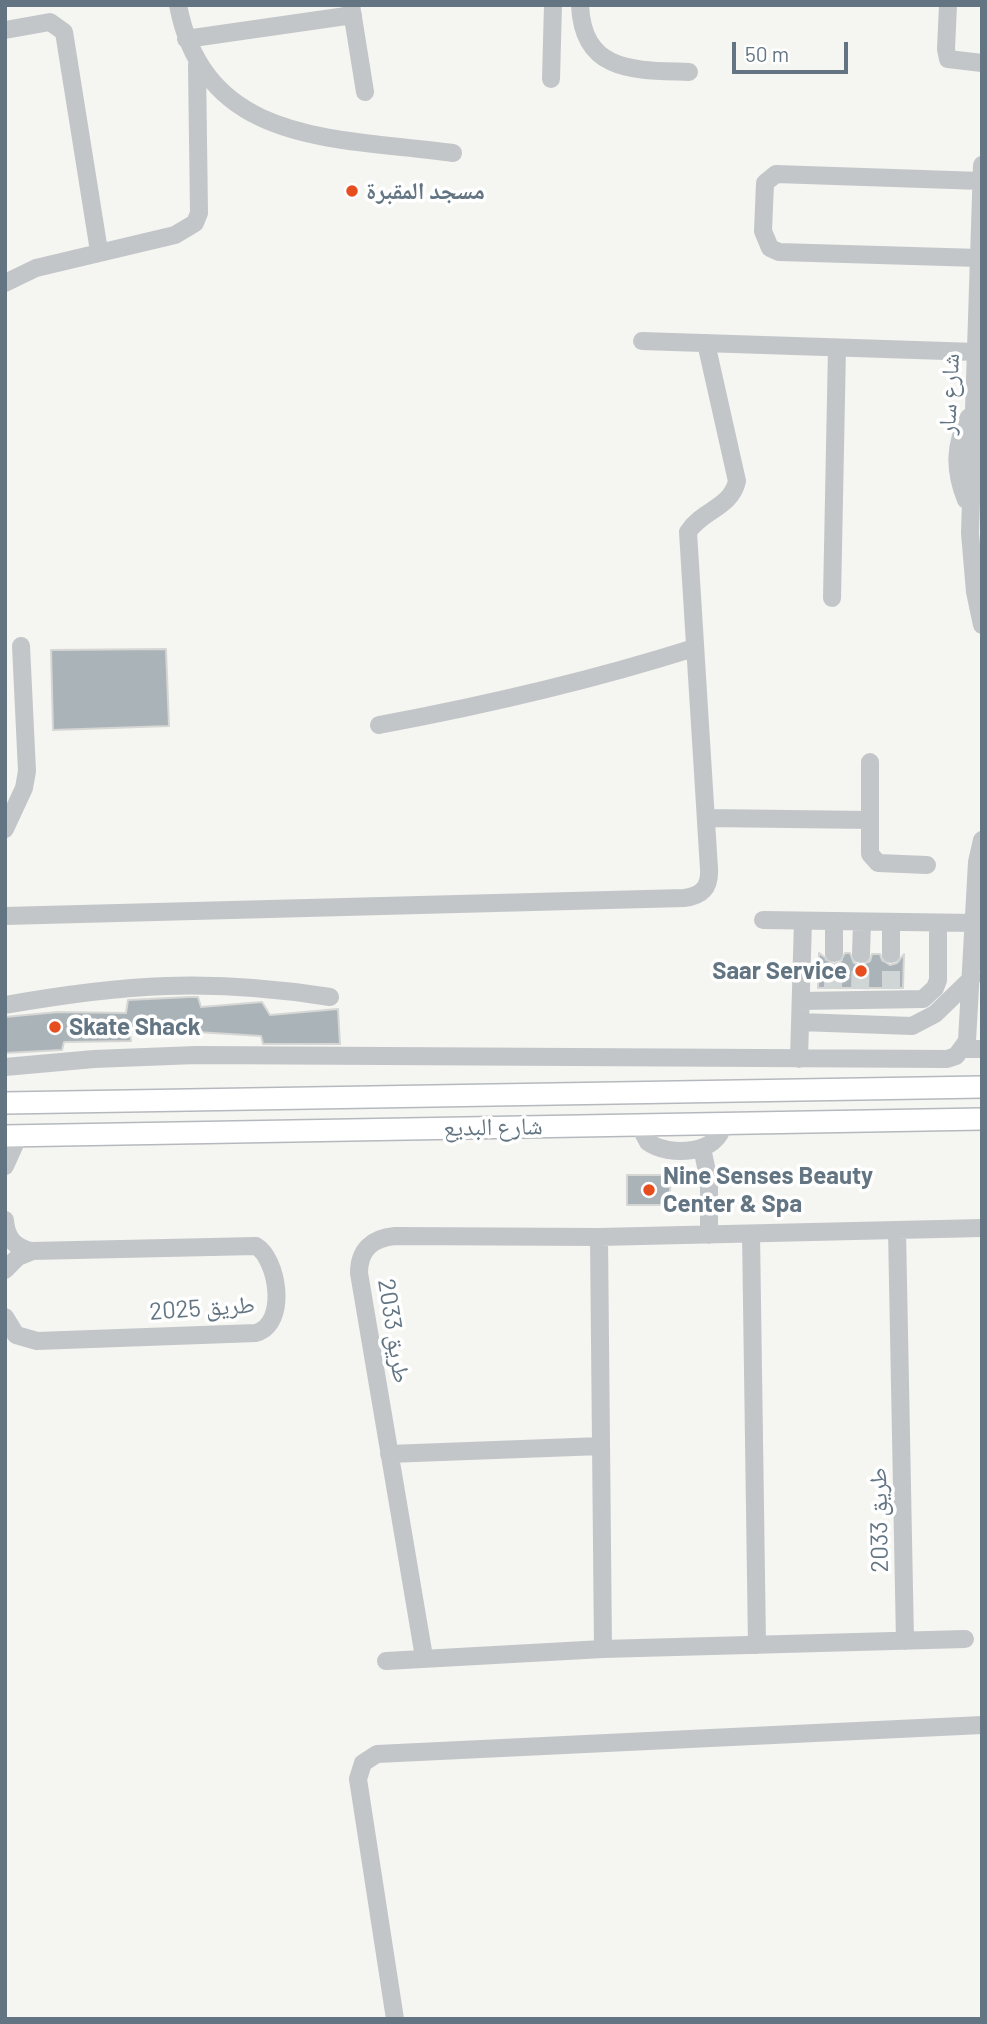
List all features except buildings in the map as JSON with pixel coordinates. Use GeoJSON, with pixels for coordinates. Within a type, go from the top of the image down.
{"type":"FeatureCollection","features":[{"type":"Feature","properties":{"kind":"main road","name":"شارع البديع"},"geometry":{"type":"LineString","coordinates":[[5,1103],[982,1087]]}},
{"type":"Feature","properties":{"kind":"main road","name":"شارع البديع"},"geometry":{"type":"LineString","coordinates":[[12,1136],[982,1119]]}},
{"type":"Feature","properties":{"kind":"street"},"geometry":{"type":"LineString","coordinates":[[178,5],[186,39],[197,65],[230,102],[273,126],[453,153]]}},
{"type":"Feature","properties":{"kind":"street"},"geometry":{"type":"LineString","coordinates":[[551,79],[553,5]]}},
{"type":"Feature","properties":{"kind":"street"},"geometry":{"type":"LineString","coordinates":[[580,5],[581,27],[595,51],[618,67],[689,72]]}},
{"type":"Feature","properties":{"kind":"street"},"geometry":{"type":"LineString","coordinates":[[948,5],[946,54],[953,62],[982,63]]}},
{"type":"Feature","properties":{"kind":"street"},"geometry":{"type":"LineString","coordinates":[[186,39],[352,10],[365,92]]}},
{"type":"Feature","properties":{"kind":"street"},"geometry":{"type":"LineString","coordinates":[[5,30],[50,22],[64,32],[99,251]]}},
{"type":"Feature","properties":{"kind":"street"},"geometry":{"type":"LineString","coordinates":[[5,283],[36,268],[176,235],[195,223],[199,213],[197,65]]}},
{"type":"Feature","properties":{"kind":"street","name":"شارع سار"},"geometry":{"type":"LineString","coordinates":[[982,165],[971,511],[972,570],[982,625]]}},
{"type":"Feature","properties":{"kind":"street"},"geometry":{"type":"LineString","coordinates":[[979,258],[779,252],[770,248],[763,230],[765,183],[776,174],[981,181]]}},
{"type":"Feature","properties":{"kind":"street"},"geometry":{"type":"LineString","coordinates":[[642,341],[976,352]]}},
{"type":"Feature","properties":{"kind":"street"},"geometry":{"type":"LineString","coordinates":[[5,916],[695,897],[705,891],[710,880],[688,532],[695,521],[728,502],[735,492],[737,481],[705,343]]}},
{"type":"Feature","properties":{"kind":"street"},"geometry":{"type":"LineString","coordinates":[[832,598],[837,348]]}},
{"type":"Feature","properties":{"kind":"street"},"geometry":{"type":"LineString","coordinates":[[5,829],[24,788],[27,771],[21,646]]}},
{"type":"Feature","properties":{"kind":"street"},"geometry":{"type":"LineString","coordinates":[[379,724],[551,689],[694,648]]}},
{"type":"Feature","properties":{"kind":"street"},"geometry":{"type":"LineString","coordinates":[[870,762],[873,859],[878,863],[927,865]]}},
{"type":"Feature","properties":{"kind":"street"},"geometry":{"type":"LineString","coordinates":[[706,818],[870,820]]}},
{"type":"Feature","properties":{"kind":"street"},"geometry":{"type":"LineString","coordinates":[[5,1067],[94,1059],[196,1055],[947,1059],[973,1049],[969,1032],[974,923],[981,849]]}},
{"type":"Feature","properties":{"kind":"street"},"geometry":{"type":"LineString","coordinates":[[763,920],[974,923]]}},
{"type":"Feature","properties":{"kind":"street"},"geometry":{"type":"LineString","coordinates":[[799,1059],[803,921]]}},
{"type":"Feature","properties":{"kind":"street"},"geometry":{"type":"LineString","coordinates":[[834,921],[834,953]]}},
{"type":"Feature","properties":{"kind":"street"},"geometry":{"type":"LineString","coordinates":[[861,954],[862,922]]}},
{"type":"Feature","properties":{"kind":"street"},"geometry":{"type":"LineString","coordinates":[[891,922],[891,954]]}},
{"type":"Feature","properties":{"kind":"street"},"geometry":{"type":"LineString","coordinates":[[801,1001],[833,995],[923,999],[935,988],[938,923]]}},
{"type":"Feature","properties":{"kind":"street"},"geometry":{"type":"LineString","coordinates":[[800,1022],[912,1026],[935,1014],[972,978]]}},
{"type":"Feature","properties":{"kind":"street"},"geometry":{"type":"LineString","coordinates":[[5,1005],[113,988],[167,984],[249,986],[330,997]]}},
{"type":"Feature","properties":{"kind":"street"},"geometry":{"type":"LineString","coordinates":[[639,1125],[648,1142],[659,1149],[702,1148],[717,1140],[723,1123]]}},
{"type":"Feature","properties":{"kind":"street"},"geometry":{"type":"LineString","coordinates":[[5,1166],[12,1136]]}},
{"type":"Feature","properties":{"kind":"street"},"geometry":{"type":"LineString","coordinates":[[702,1148],[709,1181],[709,1235]]}},
{"type":"Feature","properties":{"kind":"street"},"geometry":{"type":"LineString","coordinates":[[5,1220],[13,1243],[33,1251]]}},
{"type":"Feature","properties":{"kind":"street","name":"طريق 2033"},"geometry":{"type":"LineString","coordinates":[[424,1657],[359,1273],[359,1264],[368,1246],[376,1240],[395,1236],[599,1237],[982,1228]]}},
{"type":"Feature","properties":{"kind":"street","name":"طريق 2033"},"geometry":{"type":"LineString","coordinates":[[897,1230],[905,1641]]}},
{"type":"Feature","properties":{"kind":"street"},"geometry":{"type":"LineString","coordinates":[[751,1234],[757,1645]]}},
{"type":"Feature","properties":{"kind":"street"},"geometry":{"type":"LineString","coordinates":[[599,1237],[603,1649]]}},
{"type":"Feature","properties":{"kind":"street","name":"طريق 2025"},"geometry":{"type":"LineString","coordinates":[[5,1317],[16,1335],[37,1341],[256,1333],[268,1328],[276,1317],[277,1304],[269,1259],[262,1249],[250,1244],[33,1251]]}},
{"type":"Feature","properties":{"kind":"street"},"geometry":{"type":"LineString","coordinates":[[5,1270],[18,1257],[33,1251]]}},
{"type":"Feature","properties":{"kind":"street"},"geometry":{"type":"LineString","coordinates":[[389,1454],[601,1446]]}},
{"type":"Feature","properties":{"kind":"street"},"geometry":{"type":"LineString","coordinates":[[386,1661],[603,1649],[965,1639]]}},
{"type":"Feature","properties":{"kind":"street"},"geometry":{"type":"LineString","coordinates":[[395,2019],[358,1779],[363,1763],[377,1754],[982,1724]]}},
{"type":"Feature","properties":{"kind":"tunnel"},"geometry":{"type":"LineString","coordinates":[[833,988],[834,953]]}},
{"type":"Feature","properties":{"kind":"tunnel"},"geometry":{"type":"LineString","coordinates":[[860,989],[861,954]]}},
{"type":"Feature","properties":{"kind":"tunnel"},"geometry":{"type":"LineString","coordinates":[[891,954],[891,989]]}},
{"type":"Feature","properties":{"kind":"place","name":"مسجد المقبرة"},"geometry":{"type":"Point","coordinates":[352,191]}},
{"type":"Feature","properties":{"kind":"place","name":"Saar Service"},"geometry":{"type":"Point","coordinates":[861,971]}},
{"type":"Feature","properties":{"kind":"place","name":"Skate Shack"},"geometry":{"type":"Point","coordinates":[55,1027]}},
{"type":"Feature","properties":{"kind":"place","name":"Nine Senses Beauty Center & Spa"},"geometry":{"type":"Point","coordinates":[649,1190]}}]}
